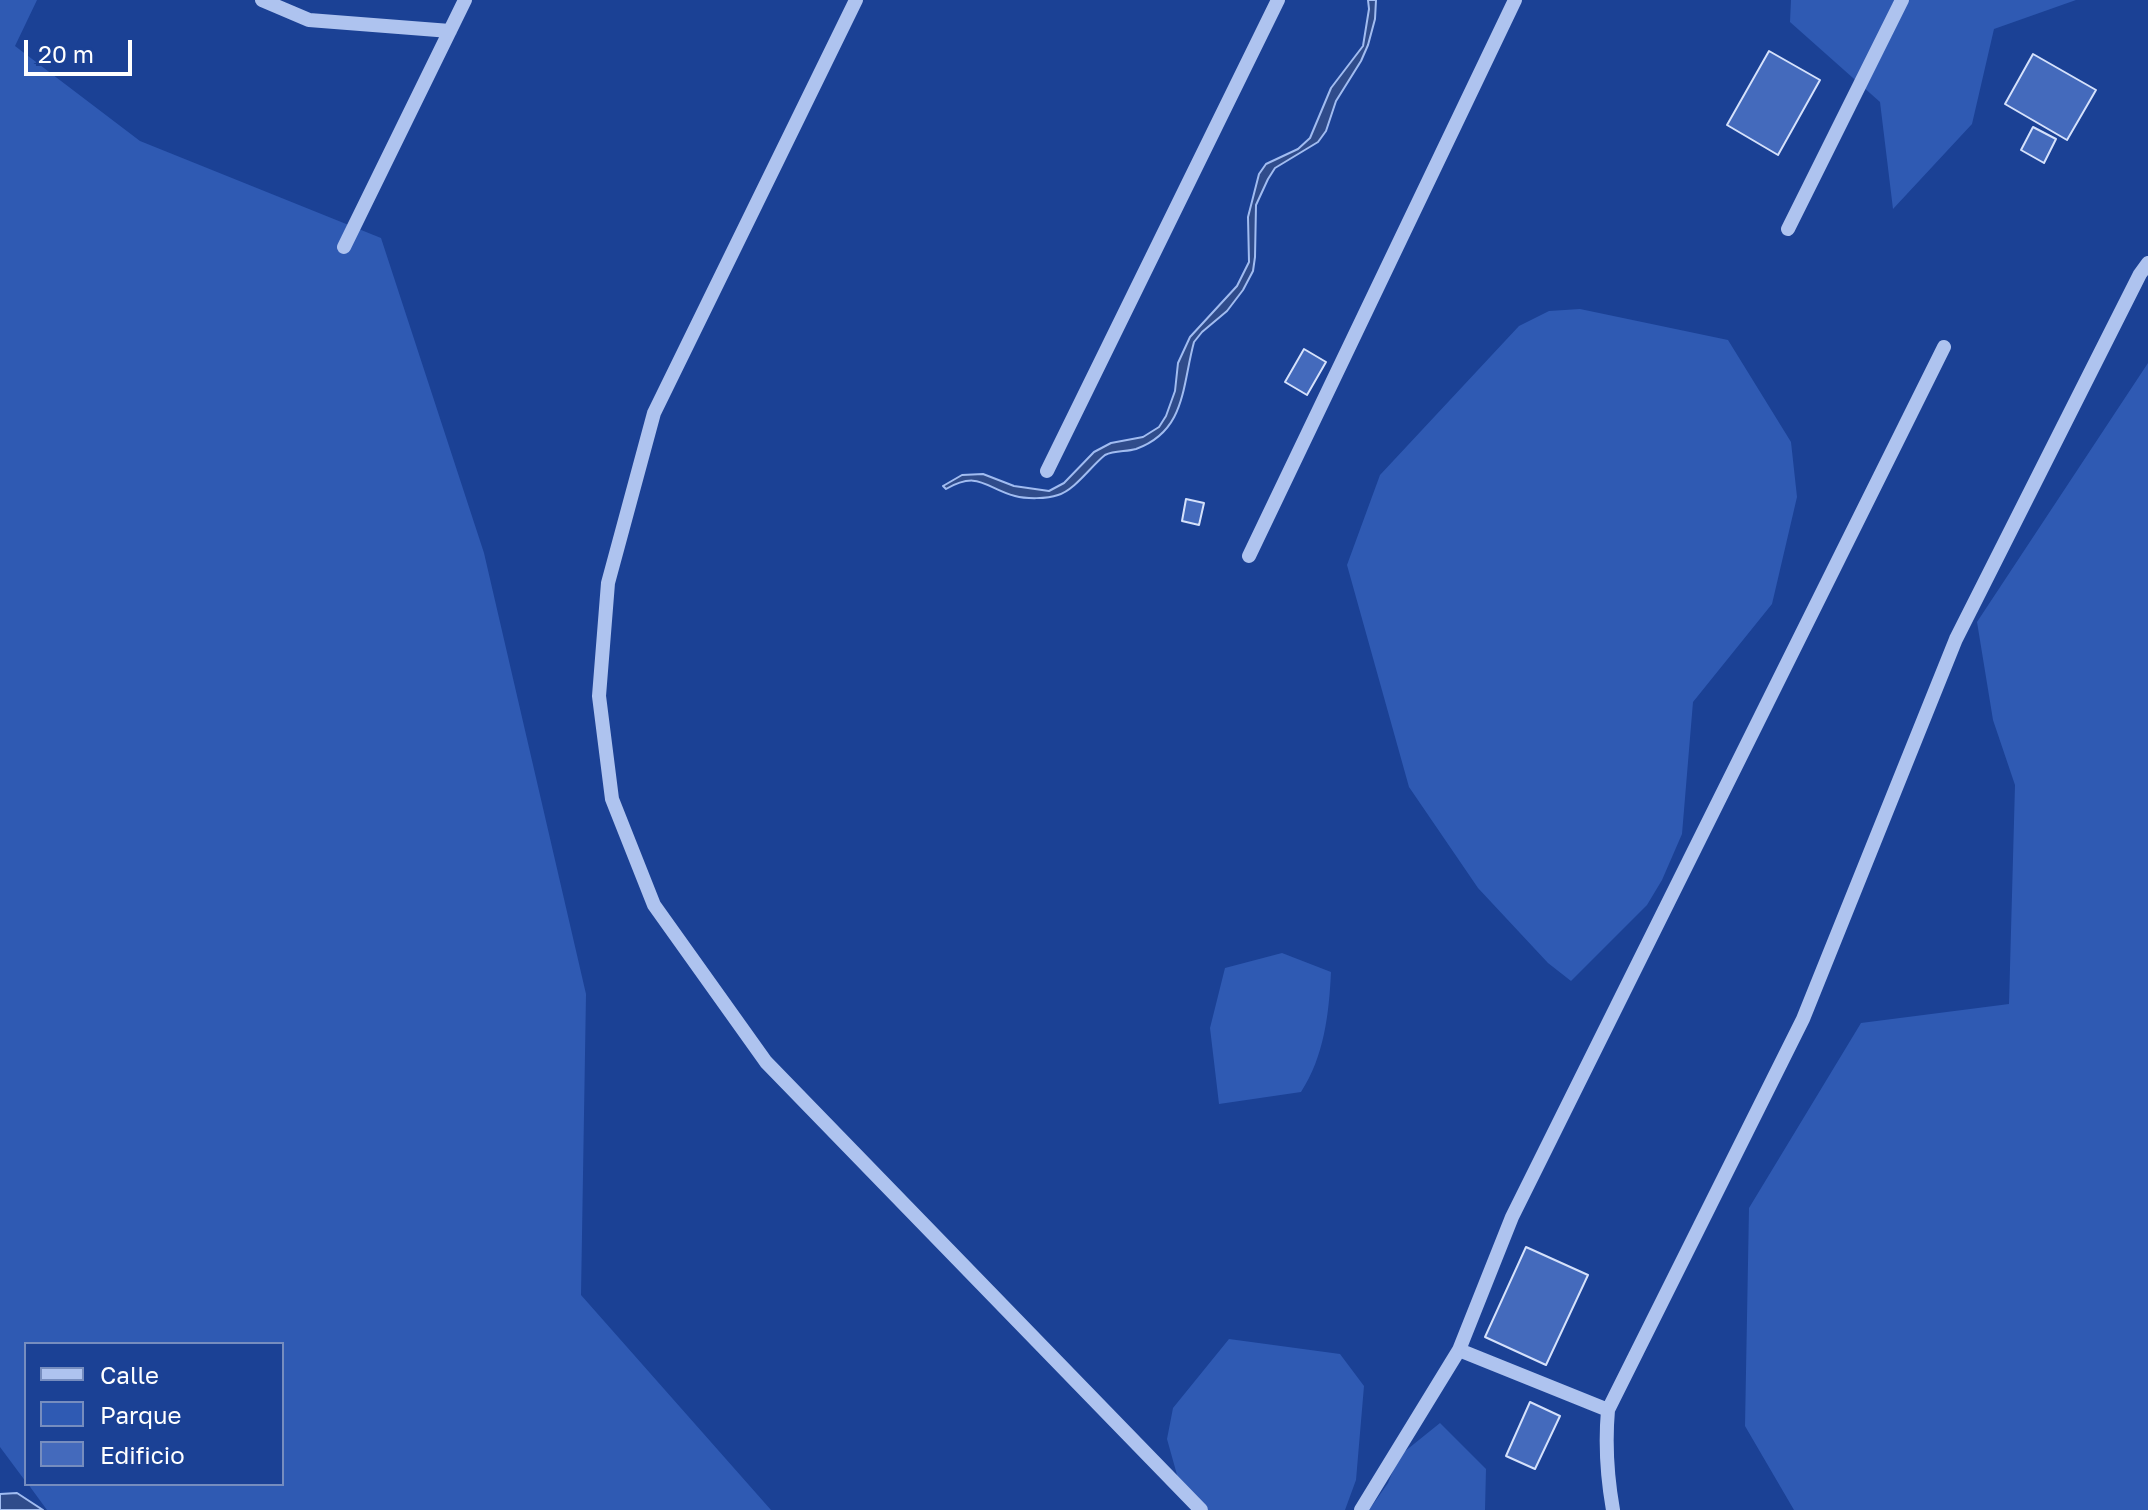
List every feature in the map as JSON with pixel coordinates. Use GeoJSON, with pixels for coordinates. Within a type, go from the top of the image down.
{"type":"FeatureCollection","features":[{"type":"Feature","properties":{"kind":"street"},"geometry":{"type":"LineString","coordinates":[[262,0],[309,20],[450,31]]}},
{"type":"Feature","properties":{"kind":"street"},"geometry":{"type":"LineString","coordinates":[[344,247],[465,0]]}},
{"type":"Feature","properties":{"kind":"street"},"geometry":{"type":"LineString","coordinates":[[856,0],[654,413],[608,583],[599,696],[612,799],[654,905],[766,1062],[1201,1510]]}},
{"type":"Feature","properties":{"kind":"street"},"geometry":{"type":"LineString","coordinates":[[1047,471],[1278,0]]}},
{"type":"Feature","properties":{"kind":"street"},"geometry":{"type":"LineString","coordinates":[[1249,556],[1515,0]]}},
{"type":"Feature","properties":{"kind":"street"},"geometry":{"type":"LineString","coordinates":[[1788,229],[1902,0]]}},
{"type":"Feature","properties":{"kind":"street"},"geometry":{"type":"LineString","coordinates":[[1613,1510],[1607,1479],[1605,1438],[1608,1410],[1803,1019],[1956,639],[2148,263]]}},
{"type":"Feature","properties":{"kind":"street"},"geometry":{"type":"LineString","coordinates":[[1361,1510],[1459,1350],[1512,1217],[1944,347]]}},
{"type":"Feature","properties":{"kind":"street"},"geometry":{"type":"LineString","coordinates":[[1459,1350],[1608,1410]]}},
{"type":"Feature","properties":{"kind":"green space"},"geometry":{"type":"Polygon","coordinates":[[[0,0],[37,0],[15,46],[140,141],[381,238],[484,553],[586,994],[581,1295],[771,1510],[47,1510],[29,1486],[284,1486],[284,1342],[24,1342],[24,1479],[0,1447],[0,0]]]}},
{"type":"Feature","properties":{"kind":"green space"},"geometry":{"type":"Polygon","coordinates":[[[1791,0],[2076,0],[1994,29],[1972,124],[1893,209],[1880,102],[1790,22],[1791,0]]]}},
{"type":"Feature","properties":{"kind":"green space"},"geometry":{"type":"Polygon","coordinates":[[[1580,309],[1728,340],[1791,442],[1797,497],[1772,604],[1693,702],[1682,834],[1662,880],[1647,905],[1571,981],[1548,963],[1478,888],[1409,787],[1347,565],[1380,475],[1519,326],[1549,311],[1580,309]]]}},
{"type":"Feature","properties":{"kind":"green space"},"geometry":{"type":"Polygon","coordinates":[[[2148,363],[2148,1510],[1794,1510],[1745,1426],[1749,1208],[1861,1023],[2009,1004],[2015,785],[1993,720],[1977,622],[2148,363]]]}},
{"type":"Feature","properties":{"kind":"green space"},"geometry":{"type":"Polygon","coordinates":[[[1282,953],[1331,972],[1327,1019],[1309,1079],[1301,1092],[1219,1104],[1210,1028],[1225,968],[1282,953]]]}},
{"type":"Feature","properties":{"kind":"green space"},"geometry":{"type":"Polygon","coordinates":[[[1229,1339],[1340,1354],[1364,1386],[1356,1480],[1345,1510],[1208,1510],[1179,1482],[1167,1439],[1173,1408],[1229,1339]]]}},
{"type":"Feature","properties":{"kind":"green space"},"geometry":{"type":"Polygon","coordinates":[[[1440,1423],[1486,1469],[1485,1510],[1369,1510],[1388,1483],[1399,1456],[1440,1423]]]}},
{"type":"Feature","properties":{"kind":"shaded area"},"geometry":{"type":"Polygon","coordinates":[[[1368,0],[1376,0],[1375,19],[1361,61],[1336,101],[1326,131],[1318,142],[1275,168],[1268,179],[1256,205],[1253,271],[1227,311],[1194,342],[1179,405],[1164,431],[1136,449],[1105,455],[1071,488],[1053,496],[1020,497],[974,481],[946,489],[943,486],[962,475],[983,474],[1014,486],[1049,491],[1064,483],[1094,452],[1111,443],[1143,437],[1159,427],[1175,391],[1178,363],[1190,337],[1237,286],[1249,262],[1248,217],[1259,174],[1266,164],[1298,149],[1310,138],[1331,88],[1363,46],[1368,0]]]}},
{"type":"Feature","properties":{"kind":"shaded area"},"geometry":{"type":"Polygon","coordinates":[[[17,1493],[43,1510],[0,1510],[0,1494],[17,1493]]]}},
{"type":"Feature","properties":{"kind":"building"},"geometry":{"type":"Polygon","coordinates":[[[1769,51],[1820,80],[1778,155],[1727,125],[1769,51]]]}},
{"type":"Feature","properties":{"kind":"building"},"geometry":{"type":"Polygon","coordinates":[[[2033,54],[2096,90],[2067,140],[2005,104],[2033,54]]]}},
{"type":"Feature","properties":{"kind":"building"},"geometry":{"type":"Polygon","coordinates":[[[2033,127],[2056,139],[2044,163],[2021,150],[2033,127]]]}},
{"type":"Feature","properties":{"kind":"building"},"geometry":{"type":"Polygon","coordinates":[[[1304,349],[1326,362],[1307,395],[1285,382],[1304,349]]]}},
{"type":"Feature","properties":{"kind":"building"},"geometry":{"type":"Polygon","coordinates":[[[1186,499],[1204,503],[1199,525],[1182,521],[1186,499]]]}},
{"type":"Feature","properties":{"kind":"building"},"geometry":{"type":"Polygon","coordinates":[[[1526,1247],[1588,1275],[1546,1365],[1485,1337],[1526,1247]]]}},
{"type":"Feature","properties":{"kind":"building"},"geometry":{"type":"Polygon","coordinates":[[[1530,1402],[1560,1416],[1535,1469],[1506,1456],[1530,1402]]]}}]}
